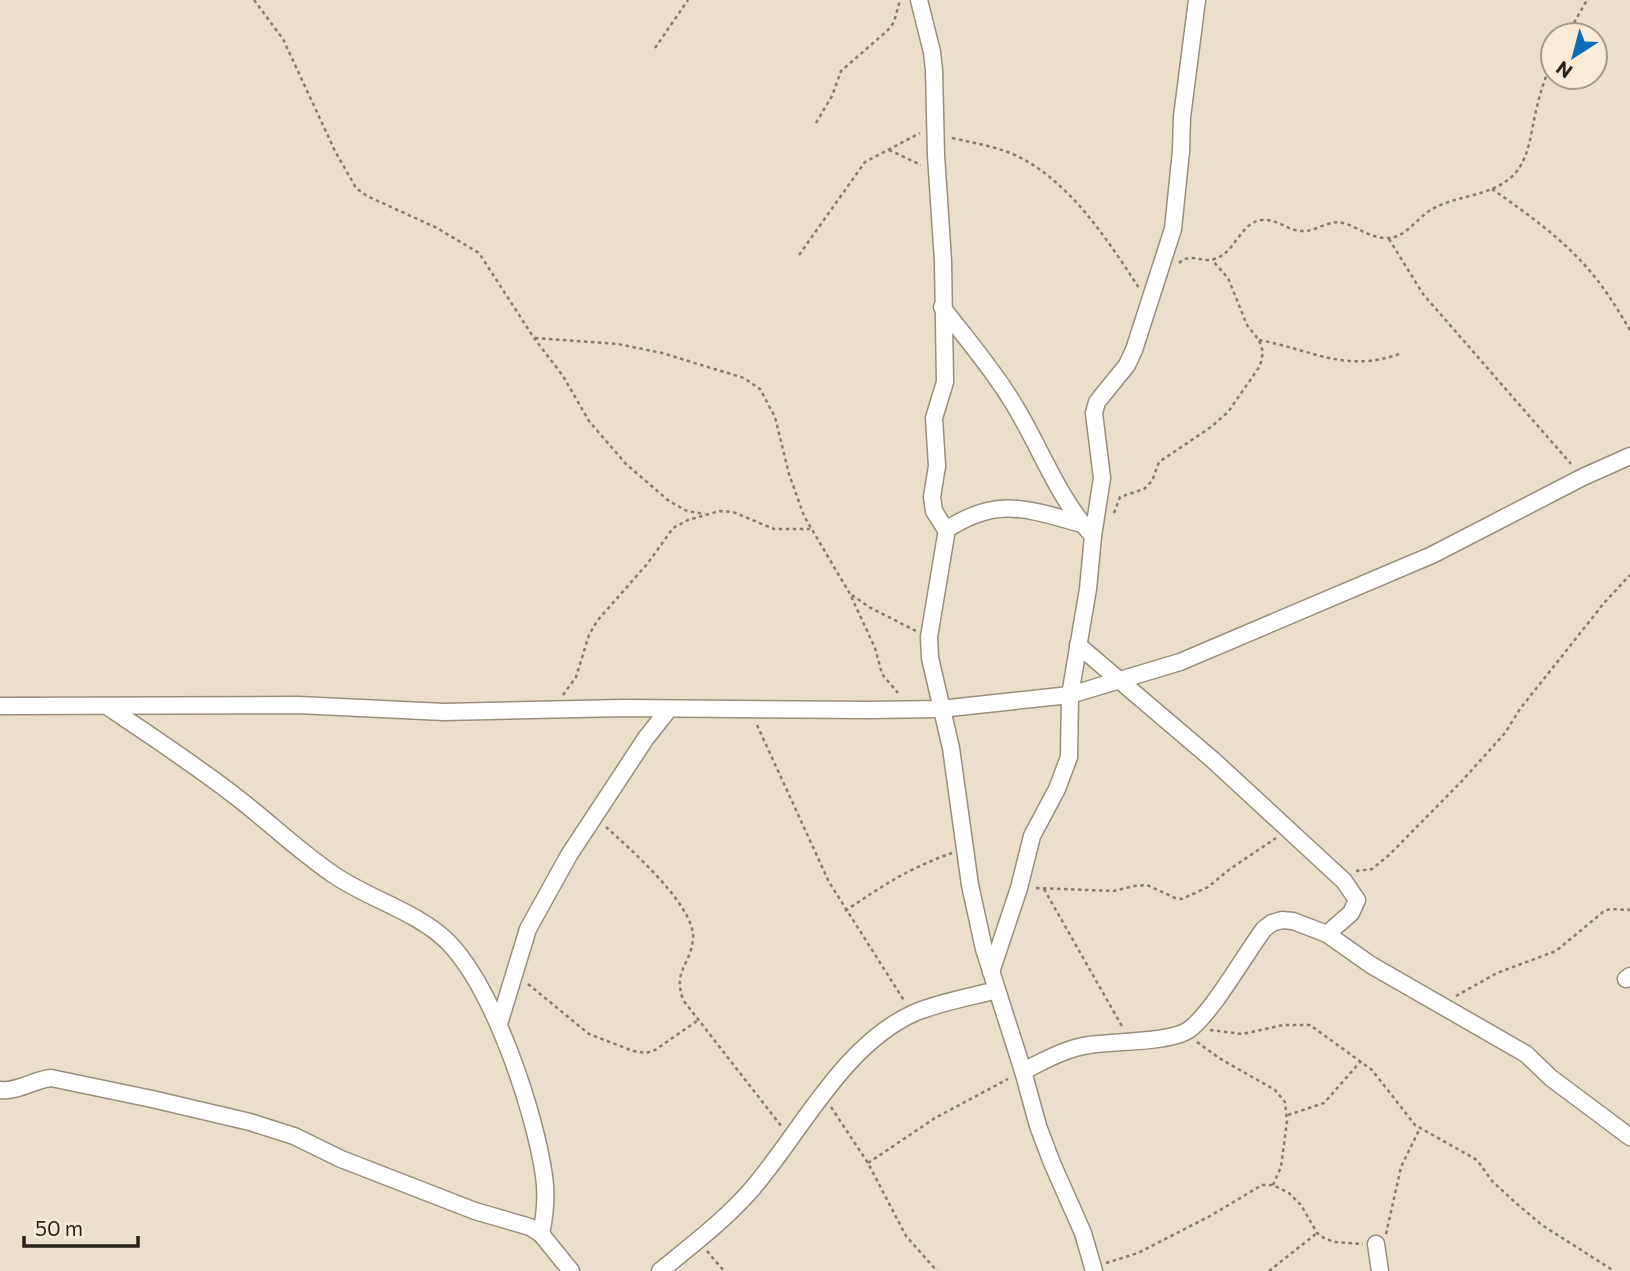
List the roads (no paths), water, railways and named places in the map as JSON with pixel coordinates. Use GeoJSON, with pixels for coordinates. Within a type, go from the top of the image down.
{"type":"FeatureCollection","features":[{"type":"Feature","properties":{"kind":"street"},"geometry":{"type":"LineString","coordinates":[[919,0],[932,51],[943,261],[945,382],[934,418],[937,466],[932,496],[934,511],[946,530],[929,636],[930,658],[951,748],[965,848],[984,949],[1038,1126],[1083,1233],[1093,1269]]}},
{"type":"Feature","properties":{"kind":"street"},"geometry":{"type":"LineString","coordinates":[[991,972],[1019,888],[1031,836],[1057,789],[1069,757],[1070,695],[1088,589],[1087,530],[1102,478],[1094,413],[1102,394],[1130,358],[1166,258],[1173,229],[1182,117],[1197,0]]}},
{"type":"Feature","properties":{"kind":"street"},"geometry":{"type":"LineString","coordinates":[[942,307],[1011,400],[1046,467],[1087,530]]}},
{"type":"Feature","properties":{"kind":"street"},"geometry":{"type":"LineString","coordinates":[[0,706],[299,705],[444,712],[940,709],[1070,695],[1180,662],[1432,555],[1583,477],[1630,456]]}},
{"type":"Feature","properties":{"kind":"street"},"geometry":{"type":"LineString","coordinates":[[946,530],[983,510],[1004,508],[1034,511],[1087,530]]}},
{"type":"Feature","properties":{"kind":"street"},"geometry":{"type":"LineString","coordinates":[[1078,645],[1123,681],[1345,881],[1357,900],[1351,913],[1327,934]]}},
{"type":"Feature","properties":{"kind":"street"},"geometry":{"type":"LineString","coordinates":[[108,707],[237,797],[308,858],[356,890],[417,918],[435,930],[459,956],[499,1024],[530,1118],[544,1177],[546,1200],[541,1234]]}},
{"type":"Feature","properties":{"kind":"street"},"geometry":{"type":"LineString","coordinates":[[499,1024],[528,929],[569,855],[646,738],[669,709]]}},
{"type":"Feature","properties":{"kind":"street"},"geometry":{"type":"LineString","coordinates":[[1023,1071],[1061,1053],[1086,1045],[1188,1030],[1216,998],[1264,929],[1282,920],[1293,921],[1327,934],[1371,965],[1526,1054],[1551,1078],[1630,1137]]}},
{"type":"Feature","properties":{"kind":"street"},"geometry":{"type":"LineString","coordinates":[[660,1271],[698,1241],[752,1189],[820,1096],[847,1065],[884,1033],[912,1014],[929,1007],[997,990]]}},
{"type":"Feature","properties":{"kind":"street"},"geometry":{"type":"LineString","coordinates":[[0,1090],[15,1089],[51,1078],[250,1122],[294,1136],[341,1159],[475,1211],[518,1222],[541,1234],[571,1271]]}},
{"type":"Feature","properties":{"kind":"street"},"geometry":{"type":"LineString","coordinates":[[1376,1244],[1380,1271]]}}]}
